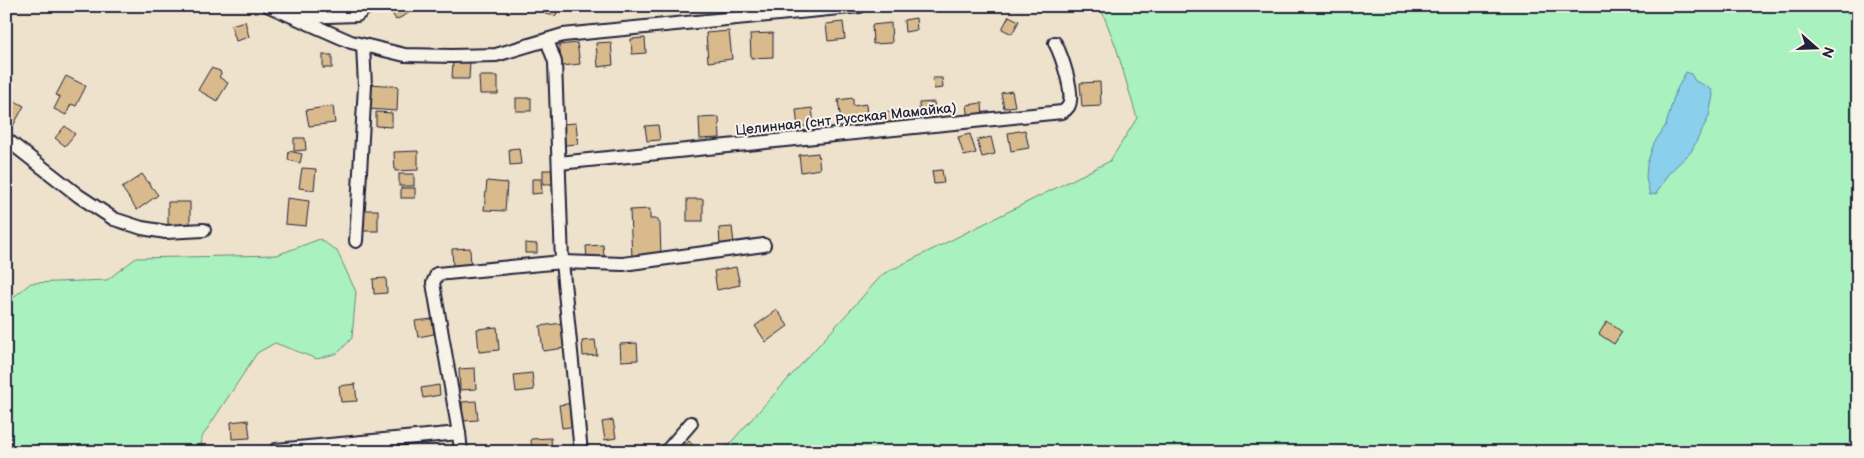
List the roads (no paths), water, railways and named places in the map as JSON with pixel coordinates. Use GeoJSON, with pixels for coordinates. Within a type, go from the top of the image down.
{"type":"FeatureCollection","features":[{"type":"Feature","properties":{"kind":"street"},"geometry":{"type":"LineString","coordinates":[[270,6],[351,42],[405,55],[496,55],[563,35],[626,30],[808,8],[860,6]]}},
{"type":"Feature","properties":{"kind":"street"},"geometry":{"type":"LineString","coordinates":[[296,17],[357,15],[368,6]]}},
{"type":"Feature","properties":{"kind":"street"},"geometry":{"type":"LineString","coordinates":[[547,40],[555,62],[562,262],[581,452]]}},
{"type":"Feature","properties":{"kind":"street","name":"Целинная (снт Русская Мамайка)"},"geometry":{"type":"LineString","coordinates":[[559,164],[1062,112],[1069,105],[1070,92],[1061,54],[1055,42]]}},
{"type":"Feature","properties":{"kind":"street"},"geometry":{"type":"LineString","coordinates":[[356,241],[365,86],[363,45]]}},
{"type":"Feature","properties":{"kind":"street"},"geometry":{"type":"LineString","coordinates":[[6,139],[79,196],[114,219],[142,228],[166,232],[204,230]]}},
{"type":"Feature","properties":{"kind":"street"},"geometry":{"type":"LineString","coordinates":[[461,452],[433,283],[438,274],[562,262],[623,264],[764,245]]}},
{"type":"Feature","properties":{"kind":"street"},"geometry":{"type":"LineString","coordinates":[[666,452],[691,423]]}},
{"type":"Feature","properties":{"kind":"street"},"geometry":{"type":"LineString","coordinates":[[276,450],[459,433]]}},
{"type":"Feature","properties":{"kind":"water"},"geometry":{"type":"Polygon","coordinates":[[[1686,72],[1691,74],[1695,81],[1712,90],[1713,95],[1709,116],[1691,152],[1668,174],[1656,194],[1650,195],[1646,178],[1647,164],[1654,143],[1666,125],[1675,93],[1686,72]]]}}]}
